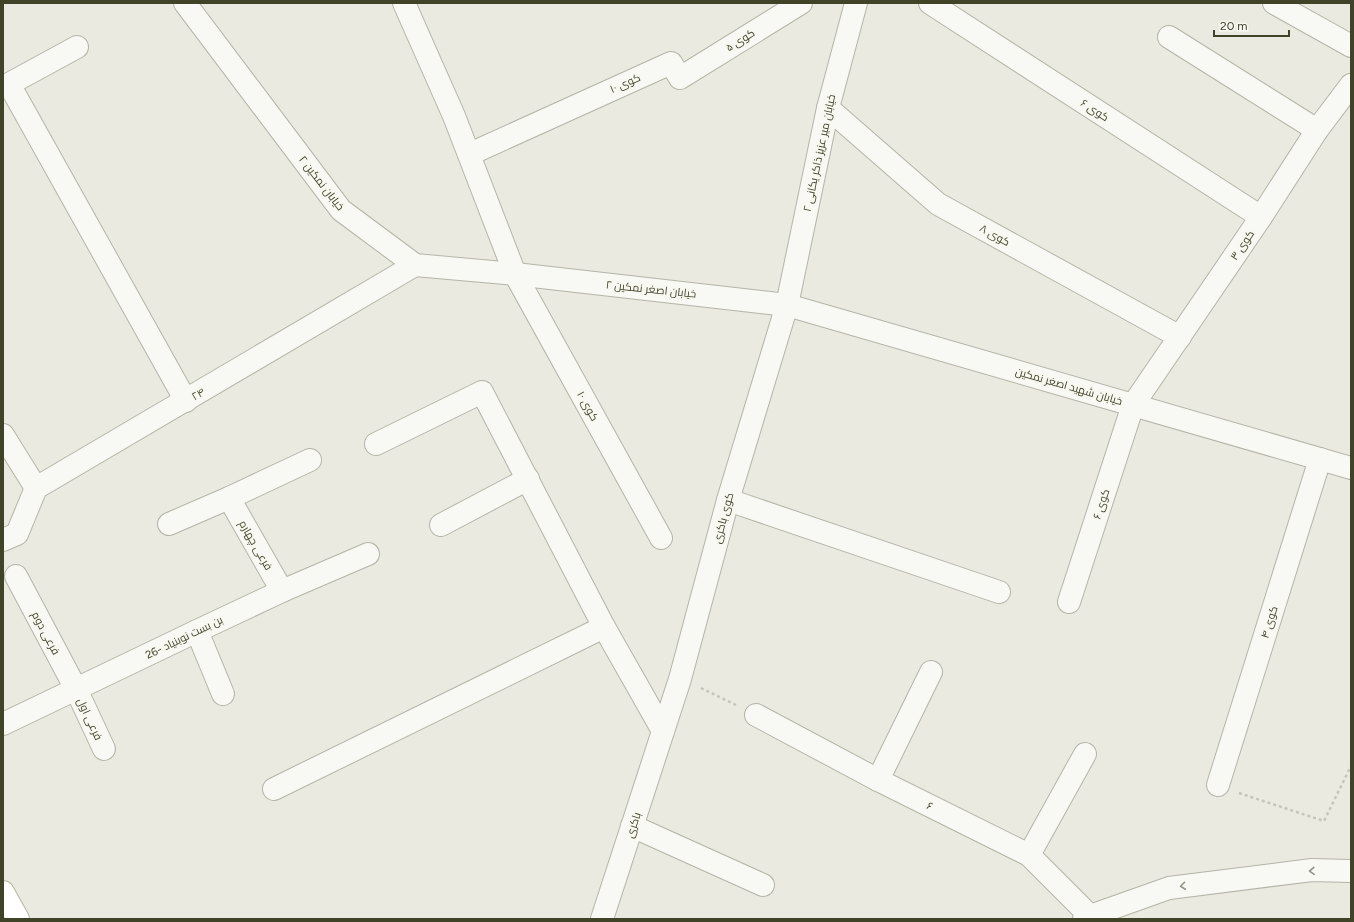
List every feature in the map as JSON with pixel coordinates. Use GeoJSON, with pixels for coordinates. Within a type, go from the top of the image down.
{"type":"FeatureCollection","features":[{"type":"Feature","properties":{"kind":"main road"},"geometry":{"type":"LineString","coordinates":[[3,892],[18,919]]}},
{"type":"Feature","properties":{"kind":"street","name":"خیابان نمکین ۲"},"geometry":{"type":"LineString","coordinates":[[185,3],[342,210],[415,266]]}},
{"type":"Feature","properties":{"kind":"street","name":"کوی ۱۰"},"geometry":{"type":"LineString","coordinates":[[404,3],[470,154],[515,274],[661,538]]}},
{"type":"Feature","properties":{"kind":"street","name":"کوی ۵"},"geometry":{"type":"LineString","coordinates":[[675,70],[801,3]]}},
{"type":"Feature","properties":{"kind":"street","name":"۲ خیابان میر عزیز ذاکر یکانی"},"geometry":{"type":"LineString","coordinates":[[787,305],[828,108],[856,3]]}},
{"type":"Feature","properties":{"kind":"street","name":"کوی ۶"},"geometry":{"type":"LineString","coordinates":[[930,3],[1261,217]]}},
{"type":"Feature","properties":{"kind":"street"},"geometry":{"type":"LineString","coordinates":[[1274,3],[1351,46]]}},
{"type":"Feature","properties":{"kind":"street"},"geometry":{"type":"LineString","coordinates":[[1169,37],[1317,130]]}},
{"type":"Feature","properties":{"kind":"street"},"geometry":{"type":"LineString","coordinates":[[77,47],[9,84],[186,401]]}},
{"type":"Feature","properties":{"kind":"street","name":"کوی ۱۰"},"geometry":{"type":"LineString","coordinates":[[470,154],[675,70]]}},
{"type":"Feature","properties":{"kind":"street","name":"کوی ۳"},"geometry":{"type":"LineString","coordinates":[[1133,405],[1261,217],[1317,130],[1351,85]]}},
{"type":"Feature","properties":{"kind":"street","name":"کوی ۸"},"geometry":{"type":"LineString","coordinates":[[828,108],[938,204],[1180,338]]}},
{"type":"Feature","properties":{"kind":"street"},"geometry":{"type":"LineString","coordinates":[[415,266],[515,274]]}},
{"type":"Feature","properties":{"kind":"street","name":"۲۴"},"geometry":{"type":"LineString","coordinates":[[36,488],[415,266]]}},
{"type":"Feature","properties":{"kind":"street","name":"خیابان اصغر نمکین ۲"},"geometry":{"type":"LineString","coordinates":[[515,274],[787,305]]}},
{"type":"Feature","properties":{"kind":"street","name":"خیابان شهید اصغر نمکین"},"geometry":{"type":"LineString","coordinates":[[787,305],[1351,468]]}},
{"type":"Feature","properties":{"kind":"street","name":"کوی باکری"},"geometry":{"type":"LineString","coordinates":[[663,731],[680,679],[728,500],[787,305]]}},
{"type":"Feature","properties":{"kind":"street"},"geometry":{"type":"LineString","coordinates":[[376,444],[482,392],[604,627],[663,731]]}},
{"type":"Feature","properties":{"kind":"street","name":"کوی ۶"},"geometry":{"type":"LineString","coordinates":[[1069,602],[1133,405]]}},
{"type":"Feature","properties":{"kind":"street"},"geometry":{"type":"LineString","coordinates":[[3,435],[36,488],[17,534],[3,540]]}},
{"type":"Feature","properties":{"kind":"street","name":"کوی ۴"},"geometry":{"type":"LineString","coordinates":[[1218,785],[1320,459]]}},
{"type":"Feature","properties":{"kind":"street"},"geometry":{"type":"LineString","coordinates":[[169,524],[310,460]]}},
{"type":"Feature","properties":{"kind":"street"},"geometry":{"type":"LineString","coordinates":[[441,526],[528,479]]}},
{"type":"Feature","properties":{"kind":"street","name":"فرعی چهارم"},"geometry":{"type":"LineString","coordinates":[[229,498],[282,591]]}},
{"type":"Feature","properties":{"kind":"street"},"geometry":{"type":"LineString","coordinates":[[728,500],[999,592]]}},
{"type":"Feature","properties":{"kind":"street","name":"26- بن بست نوبنیاد"},"geometry":{"type":"LineString","coordinates":[[3,724],[282,591],[368,554]]}},
{"type":"Feature","properties":{"kind":"street","name":"فرعی دوم"},"geometry":{"type":"LineString","coordinates":[[16,576],[76,689]]}},
{"type":"Feature","properties":{"kind":"street"},"geometry":{"type":"LineString","coordinates":[[274,789],[604,627]]}},
{"type":"Feature","properties":{"kind":"street"},"geometry":{"type":"LineString","coordinates":[[197,631],[223,694]]}},
{"type":"Feature","properties":{"kind":"street"},"geometry":{"type":"LineString","coordinates":[[878,780],[931,672]]}},
{"type":"Feature","properties":{"kind":"street","name":"فرعی اول"},"geometry":{"type":"LineString","coordinates":[[76,689],[104,749]]}},
{"type":"Feature","properties":{"kind":"street","name":"۶"},"geometry":{"type":"LineString","coordinates":[[756,715],[878,780],[1029,855],[1087,917]]}},
{"type":"Feature","properties":{"kind":"street","name":"باکری"},"geometry":{"type":"LineString","coordinates":[[602,919],[663,731]]}},
{"type":"Feature","properties":{"kind":"street"},"geometry":{"type":"LineString","coordinates":[[1029,855],[1085,754]]}},
{"type":"Feature","properties":{"kind":"street"},"geometry":{"type":"LineString","coordinates":[[632,826],[763,885]]}},
{"type":"Feature","properties":{"kind":"street"},"geometry":{"type":"LineString","coordinates":[[1087,917],[1169,888],[1312,870],[1351,871]]}},
{"type":"Feature","properties":{"kind":"path"},"geometry":{"type":"LineString","coordinates":[[680,679],[756,715]]}},
{"type":"Feature","properties":{"kind":"path"},"geometry":{"type":"LineString","coordinates":[[1218,785],[1324,822],[1351,766]]}}]}
